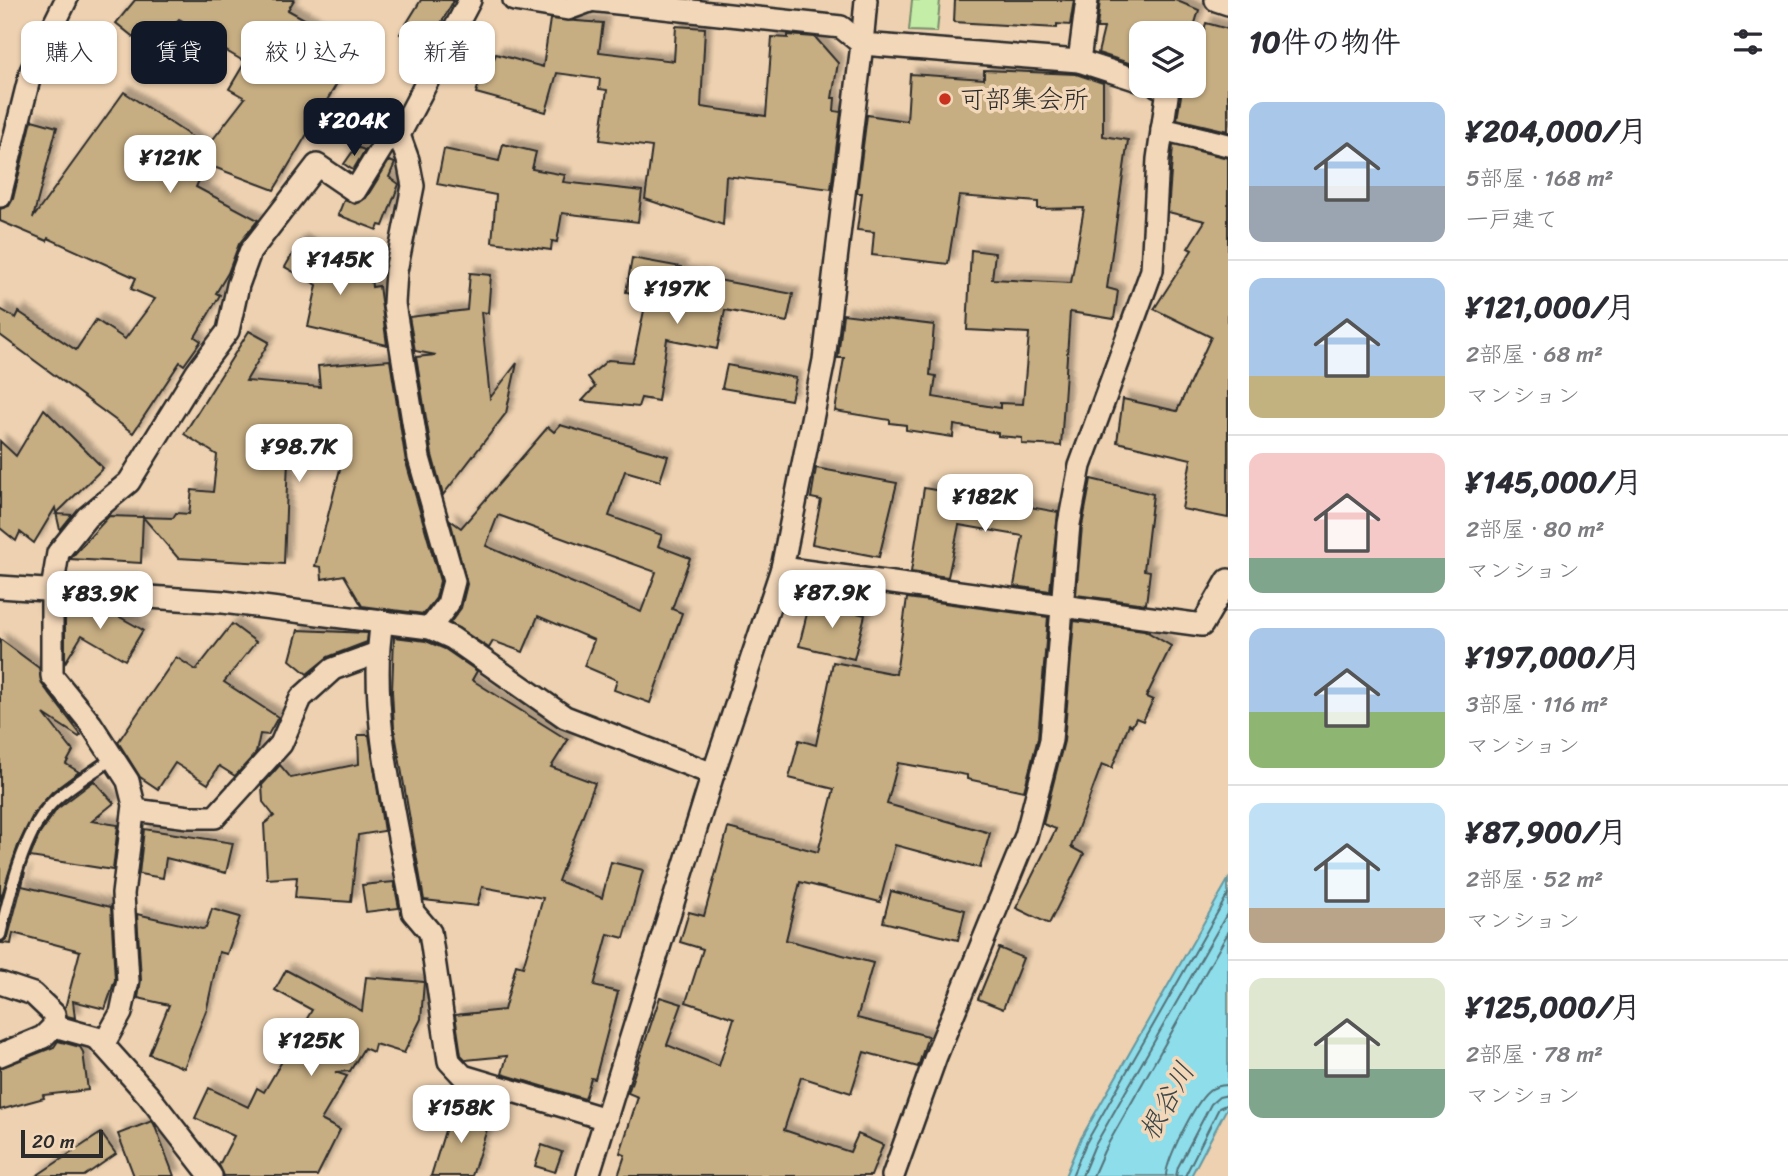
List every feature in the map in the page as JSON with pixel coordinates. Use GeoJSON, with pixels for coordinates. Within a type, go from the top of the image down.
{"type":"FeatureCollection","features":[{"type":"Feature","properties":{"kind":"street"},"geometry":{"type":"LineString","coordinates":[[0,196],[31,71],[66,0]]}},
{"type":"Feature","properties":{"kind":"street"},"geometry":{"type":"LineString","coordinates":[[103,1045],[121,1013],[128,981],[123,894],[134,810],[128,781],[52,676],[52,590],[58,553],[87,517],[129,482],[197,372],[228,331],[238,285],[250,252],[317,165],[355,191],[386,141],[399,135],[470,0]]}},
{"type":"Feature","properties":{"kind":"street"},"geometry":{"type":"LineString","coordinates":[[514,0],[568,9],[590,1],[841,27],[862,44],[1079,61],[1129,76]]}},
{"type":"Feature","properties":{"kind":"street"},"geometry":{"type":"LineString","coordinates":[[588,1176],[713,774],[782,568],[824,360],[866,0]]}},
{"type":"Feature","properties":{"kind":"street"},"geometry":{"type":"LineString","coordinates":[[1079,61],[1087,0]]}},
{"type":"Feature","properties":{"kind":"street"},"geometry":{"type":"LineString","coordinates":[[1216,0],[1228,4]]}},
{"type":"Feature","properties":{"kind":"street"},"geometry":{"type":"LineString","coordinates":[[893,1176],[936,1056],[1026,836],[1051,740],[1069,524],[1080,466],[1152,270],[1158,159],[1167,98]]}},
{"type":"Feature","properties":{"kind":"street"},"geometry":{"type":"LineString","coordinates":[[1163,129],[1228,145]]}},
{"type":"Feature","properties":{"kind":"street"},"geometry":{"type":"LineString","coordinates":[[399,135],[413,186],[396,271],[394,304],[419,458],[454,581],[449,604],[430,628]]}},
{"type":"Feature","properties":{"kind":"street"},"geometry":{"type":"LineString","coordinates":[[782,568],[1202,625],[1228,580]]}},
{"type":"Feature","properties":{"kind":"street"},"geometry":{"type":"LineString","coordinates":[[0,587],[223,602],[430,628],[452,638],[565,718],[713,774]]}},
{"type":"Feature","properties":{"kind":"street"},"geometry":{"type":"LineString","coordinates":[[382,621],[377,653],[380,719],[413,912],[430,932],[449,1061],[463,1076],[606,1119]]}},
{"type":"Feature","properties":{"kind":"street"},"geometry":{"type":"LineString","coordinates":[[134,810],[189,817],[215,817],[281,744],[301,698],[333,669],[377,653]]}},
{"type":"Feature","properties":{"kind":"street"},"geometry":{"type":"LineString","coordinates":[[0,983],[33,995],[54,1014],[54,1026],[43,1037],[0,1055]]}},
{"type":"Feature","properties":{"kind":"street"},"geometry":{"type":"LineString","coordinates":[[54,1026],[97,1038],[148,1094],[211,1176]]}},
{"type":"Feature","properties":{"kind":"lane"},"geometry":{"type":"LineString","coordinates":[[0,935],[4,900],[36,825],[52,803],[113,758]]}},
{"type":"Feature","properties":{"kind":"green space"},"geometry":{"type":"Polygon","coordinates":[[[912,0],[940,0],[937,32],[909,31],[912,0]]]}},
{"type":"Feature","properties":{"kind":"water","name":"根谷川"},"geometry":{"type":"Polygon","coordinates":[[[1228,880],[1228,1106],[1191,1176],[1065,1176],[1080,1140],[1228,880]]]}},
{"type":"Feature","properties":{"kind":"building"},"geometry":{"type":"Polygon","coordinates":[[[135,0],[294,0],[288,10],[308,21],[241,21],[241,60],[227,51],[227,21],[131,21],[131,35],[117,22],[135,0]]]}},
{"type":"Feature","properties":{"kind":"building"},"geometry":{"type":"Polygon","coordinates":[[[421,0],[454,0],[442,21],[408,21],[421,0]]]}},
{"type":"Feature","properties":{"kind":"building"},"geometry":{"type":"Polygon","coordinates":[[[955,0],[1074,0],[1070,25],[1057,24],[1057,28],[954,22],[955,0]]]}},
{"type":"Feature","properties":{"kind":"building"},"geometry":{"type":"Polygon","coordinates":[[[1100,0],[1175,0],[1199,10],[1196,21],[1129,21],[1129,63],[1098,53],[1104,28],[1097,28],[1100,0]]]}},
{"type":"Feature","properties":{"kind":"building"},"geometry":{"type":"Polygon","coordinates":[[[550,19],[603,23],[599,52],[674,61],[676,26],[705,28],[701,107],[766,116],[772,37],[815,37],[838,63],[832,98],[835,98],[834,111],[841,112],[831,189],[726,176],[723,225],[645,199],[652,147],[600,140],[607,90],[599,89],[600,79],[557,73],[546,112],[476,93],[479,84],[495,84],[496,54],[543,67],[550,19]]]}},
{"type":"Feature","properties":{"kind":"building"},"geometry":{"type":"Polygon","coordinates":[[[1206,23],[1228,29],[1228,131],[1177,119],[1181,98],[1206,98],[1206,23]]]}},
{"type":"Feature","properties":{"kind":"building"},"geometry":{"type":"Polygon","coordinates":[[[241,69],[241,84],[337,84],[274,190],[206,164],[196,187],[258,220],[239,244],[228,273],[216,293],[220,295],[195,337],[201,341],[184,365],[180,362],[133,433],[0,335],[0,309],[16,318],[19,312],[76,350],[96,320],[125,339],[155,299],[131,289],[136,278],[48,238],[47,241],[0,221],[0,209],[9,206],[13,199],[32,120],[57,127],[33,218],[124,92],[207,147],[245,98],[229,89],[241,69]]]}},
{"type":"Feature","properties":{"kind":"building"},"geometry":{"type":"Polygon","coordinates":[[[984,70],[1076,74],[1103,83],[1103,136],[1128,140],[1107,288],[1118,291],[1114,319],[1070,312],[1061,446],[1022,444],[1022,438],[998,436],[998,433],[954,425],[953,437],[906,430],[906,425],[890,423],[890,420],[835,411],[844,358],[838,358],[843,314],[934,325],[930,375],[936,376],[933,397],[1000,408],[1000,403],[1023,404],[1029,333],[967,330],[971,250],[995,253],[992,279],[1071,283],[1084,208],[1038,209],[1038,202],[959,196],[948,264],[872,255],[874,232],[857,230],[862,193],[857,193],[867,115],[907,121],[910,74],[984,79],[984,70]]]}},
{"type":"Feature","properties":{"kind":"building"},"geometry":{"type":"Polygon","coordinates":[[[503,144],[536,152],[532,169],[565,175],[563,182],[642,191],[638,222],[562,213],[557,242],[552,241],[551,250],[492,242],[496,195],[437,184],[444,149],[499,161],[503,144]]]}},
{"type":"Feature","properties":{"kind":"building"},"geometry":{"type":"Polygon","coordinates":[[[1173,145],[1228,158],[1228,518],[1182,509],[1191,459],[1117,442],[1123,399],[1177,411],[1211,337],[1154,309],[1192,250],[1188,248],[1205,221],[1168,212],[1173,145]]]}},
{"type":"Feature","properties":{"kind":"building"},"geometry":{"type":"Polygon","coordinates":[[[356,147],[365,150],[353,170],[344,164],[356,147]]]}},
{"type":"Feature","properties":{"kind":"building"},"geometry":{"type":"Polygon","coordinates":[[[389,161],[395,163],[389,177],[399,184],[383,226],[379,225],[377,230],[338,215],[344,200],[355,204],[366,198],[389,161]]]}},
{"type":"Feature","properties":{"kind":"building"},"geometry":{"type":"Polygon","coordinates":[[[300,241],[326,254],[324,258],[371,278],[372,287],[379,286],[387,345],[308,327],[317,285],[285,267],[300,241]]]}},
{"type":"Feature","properties":{"kind":"building"},"geometry":{"type":"Polygon","coordinates":[[[632,258],[681,267],[680,273],[793,294],[787,322],[725,310],[717,349],[667,339],[658,401],[641,398],[638,407],[582,401],[595,387],[588,377],[608,360],[632,362],[635,354],[647,296],[626,292],[632,258]]]}},
{"type":"Feature","properties":{"kind":"building"},"geometry":{"type":"Polygon","coordinates":[[[470,273],[491,275],[488,313],[481,312],[490,398],[517,363],[506,413],[443,495],[432,455],[416,357],[436,355],[415,351],[409,317],[467,310],[470,273]]]}},
{"type":"Feature","properties":{"kind":"building"},"geometry":{"type":"Polygon","coordinates":[[[249,331],[269,342],[246,381],[320,387],[318,366],[390,360],[406,462],[440,581],[436,598],[424,614],[362,606],[344,575],[322,579],[321,567],[315,566],[348,438],[289,433],[284,564],[178,558],[143,517],[173,518],[176,513],[189,514],[192,490],[213,492],[217,455],[184,434],[249,331]]]}},
{"type":"Feature","properties":{"kind":"building"},"geometry":{"type":"Polygon","coordinates":[[[727,365],[796,378],[791,400],[722,388],[727,365]]]}},
{"type":"Feature","properties":{"kind":"building"},"geometry":{"type":"Polygon","coordinates":[[[44,409],[103,468],[56,514],[55,508],[34,543],[20,532],[16,541],[0,528],[0,441],[16,456],[44,409]]]}},
{"type":"Feature","properties":{"kind":"building"},"geometry":{"type":"Polygon","coordinates":[[[560,425],[668,456],[660,481],[625,471],[609,516],[662,535],[658,546],[690,558],[672,609],[682,613],[650,703],[614,690],[617,680],[584,666],[594,640],[538,616],[523,652],[493,641],[489,648],[450,623],[461,608],[467,584],[450,520],[461,528],[548,427],[554,432],[560,425]],[[498,515],[486,546],[641,612],[656,572],[498,515]]]}},
{"type":"Feature","properties":{"kind":"building"},"geometry":{"type":"Polygon","coordinates":[[[816,468],[897,483],[879,557],[812,544],[821,500],[811,498],[816,468]]]}},
{"type":"Feature","properties":{"kind":"building"},"geometry":{"type":"Polygon","coordinates":[[[1091,479],[1153,494],[1144,570],[1150,571],[1146,604],[1076,595],[1082,526],[1091,479]]]}},
{"type":"Feature","properties":{"kind":"building"},"geometry":{"type":"Polygon","coordinates":[[[924,488],[1058,512],[1050,591],[1014,586],[1023,536],[959,525],[948,577],[911,572],[924,488]]]}},
{"type":"Feature","properties":{"kind":"building"},"geometry":{"type":"Polygon","coordinates":[[[56,514],[72,515],[60,530],[56,514]]]}},
{"type":"Feature","properties":{"kind":"building"},"geometry":{"type":"Polygon","coordinates":[[[109,516],[143,517],[141,563],[70,559],[109,516]]]}},
{"type":"Feature","properties":{"kind":"building"},"geometry":{"type":"Polygon","coordinates":[[[907,598],[1048,617],[1038,738],[1024,791],[967,779],[967,775],[898,763],[887,804],[990,833],[980,868],[895,845],[880,902],[800,882],[786,940],[873,963],[857,1018],[928,1036],[918,1067],[864,1052],[851,1093],[801,1077],[784,1130],[850,1152],[858,1134],[883,1145],[871,1176],[618,1176],[625,1155],[620,1153],[638,1097],[628,1093],[660,997],[682,1004],[667,1045],[719,1066],[734,1018],[686,1002],[703,949],[680,942],[689,912],[704,916],[728,828],[818,852],[834,789],[789,778],[799,740],[816,745],[833,662],[896,674],[907,598]]]}},
{"type":"Feature","properties":{"kind":"building"},"geometry":{"type":"Polygon","coordinates":[[[810,601],[865,615],[854,659],[799,646],[810,601]]]}},
{"type":"Feature","properties":{"kind":"building"},"geometry":{"type":"Polygon","coordinates":[[[65,609],[109,611],[143,630],[125,660],[82,635],[65,663],[65,609]]]}},
{"type":"Feature","properties":{"kind":"building"},"geometry":{"type":"Polygon","coordinates":[[[1074,621],[1144,630],[1171,646],[1146,697],[1153,700],[1143,721],[1136,718],[1132,726],[1129,724],[1112,768],[1102,764],[1071,847],[1084,854],[1049,924],[1016,908],[1056,829],[1043,824],[1064,741],[1074,621]]]}},
{"type":"Feature","properties":{"kind":"building"},"geometry":{"type":"Polygon","coordinates":[[[232,624],[256,642],[224,682],[278,717],[268,735],[260,734],[256,753],[235,776],[219,766],[208,784],[175,763],[158,789],[140,777],[118,742],[176,657],[196,670],[232,624]]]}},
{"type":"Feature","properties":{"kind":"building"},"geometry":{"type":"Polygon","coordinates":[[[298,630],[368,633],[367,642],[328,657],[307,674],[290,660],[298,630]]]}},
{"type":"Feature","properties":{"kind":"building"},"geometry":{"type":"Polygon","coordinates":[[[394,637],[426,641],[445,649],[477,671],[472,680],[568,740],[551,767],[595,783],[558,881],[602,898],[611,862],[643,870],[624,938],[608,934],[594,986],[618,992],[595,1079],[591,1078],[585,1099],[502,1074],[507,1056],[466,1060],[461,1055],[455,1015],[504,1010],[516,965],[523,967],[543,898],[482,887],[477,906],[424,900],[394,728],[394,637]]]}},
{"type":"Feature","properties":{"kind":"building"},"geometry":{"type":"Polygon","coordinates":[[[0,639],[39,668],[42,684],[81,735],[79,737],[44,714],[73,751],[66,764],[79,772],[52,792],[34,813],[18,846],[0,901],[0,639]]]}},
{"type":"Feature","properties":{"kind":"building"},"geometry":{"type":"Polygon","coordinates":[[[358,735],[369,735],[384,831],[358,835],[351,902],[295,898],[297,877],[267,879],[264,824],[274,816],[263,802],[262,785],[280,765],[291,778],[359,764],[358,735]]]}},
{"type":"Feature","properties":{"kind":"building"},"geometry":{"type":"Polygon","coordinates":[[[94,781],[114,803],[92,821],[118,825],[113,870],[30,857],[39,835],[57,809],[94,781]]]}},
{"type":"Feature","properties":{"kind":"building"},"geometry":{"type":"Polygon","coordinates":[[[144,829],[233,843],[226,873],[166,858],[163,878],[139,874],[144,829]]]}},
{"type":"Feature","properties":{"kind":"building"},"geometry":{"type":"Polygon","coordinates":[[[25,872],[22,886],[111,907],[115,980],[105,1009],[73,1001],[75,1018],[67,1016],[65,1008],[80,951],[13,933],[11,944],[1,943],[8,937],[25,872]]]}},
{"type":"Feature","properties":{"kind":"building"},"geometry":{"type":"Polygon","coordinates":[[[394,882],[399,908],[366,912],[362,885],[394,882]]]}},
{"type":"Feature","properties":{"kind":"building"},"geometry":{"type":"Polygon","coordinates":[[[891,891],[965,910],[958,940],[883,922],[891,891]]]}},
{"type":"Feature","properties":{"kind":"building"},"geometry":{"type":"Polygon","coordinates":[[[212,909],[240,917],[227,954],[219,952],[207,1008],[184,1068],[149,1054],[169,1005],[138,998],[141,980],[137,914],[202,929],[206,928],[212,909]]]}},
{"type":"Feature","properties":{"kind":"building"},"geometry":{"type":"Polygon","coordinates":[[[999,948],[1023,958],[1003,1009],[978,999],[999,948]]]}},
{"type":"Feature","properties":{"kind":"building"},"geometry":{"type":"Polygon","coordinates":[[[286,970],[362,1011],[366,977],[424,982],[421,1019],[404,1053],[375,1044],[373,1052],[364,1048],[350,1071],[335,1072],[347,1076],[321,1120],[340,1130],[317,1176],[224,1176],[219,1165],[234,1136],[195,1118],[209,1088],[248,1107],[257,1088],[264,1092],[312,1010],[275,990],[286,970]]]}},
{"type":"Feature","properties":{"kind":"building"},"geometry":{"type":"Polygon","coordinates":[[[58,1041],[80,1047],[88,1090],[43,1095],[44,1098],[0,1110],[0,1068],[54,1047],[58,1041]]]}},
{"type":"Feature","properties":{"kind":"building"},"geometry":{"type":"Polygon","coordinates":[[[452,1108],[490,1120],[472,1176],[431,1176],[452,1108]]]}},
{"type":"Feature","properties":{"kind":"building"},"geometry":{"type":"Polygon","coordinates":[[[152,1121],[174,1176],[134,1176],[118,1134],[152,1121]]]}},
{"type":"Feature","properties":{"kind":"building"},"geometry":{"type":"Polygon","coordinates":[[[101,1133],[116,1154],[84,1176],[36,1176],[101,1133]]]}},
{"type":"Feature","properties":{"kind":"building"},"geometry":{"type":"Polygon","coordinates":[[[542,1145],[562,1152],[555,1172],[535,1166],[542,1145]]]}},
{"type":"Feature","properties":{"kind":"place","name":"可部集会所"},"geometry":{"type":"Point","coordinates":[945,99]}}]}
